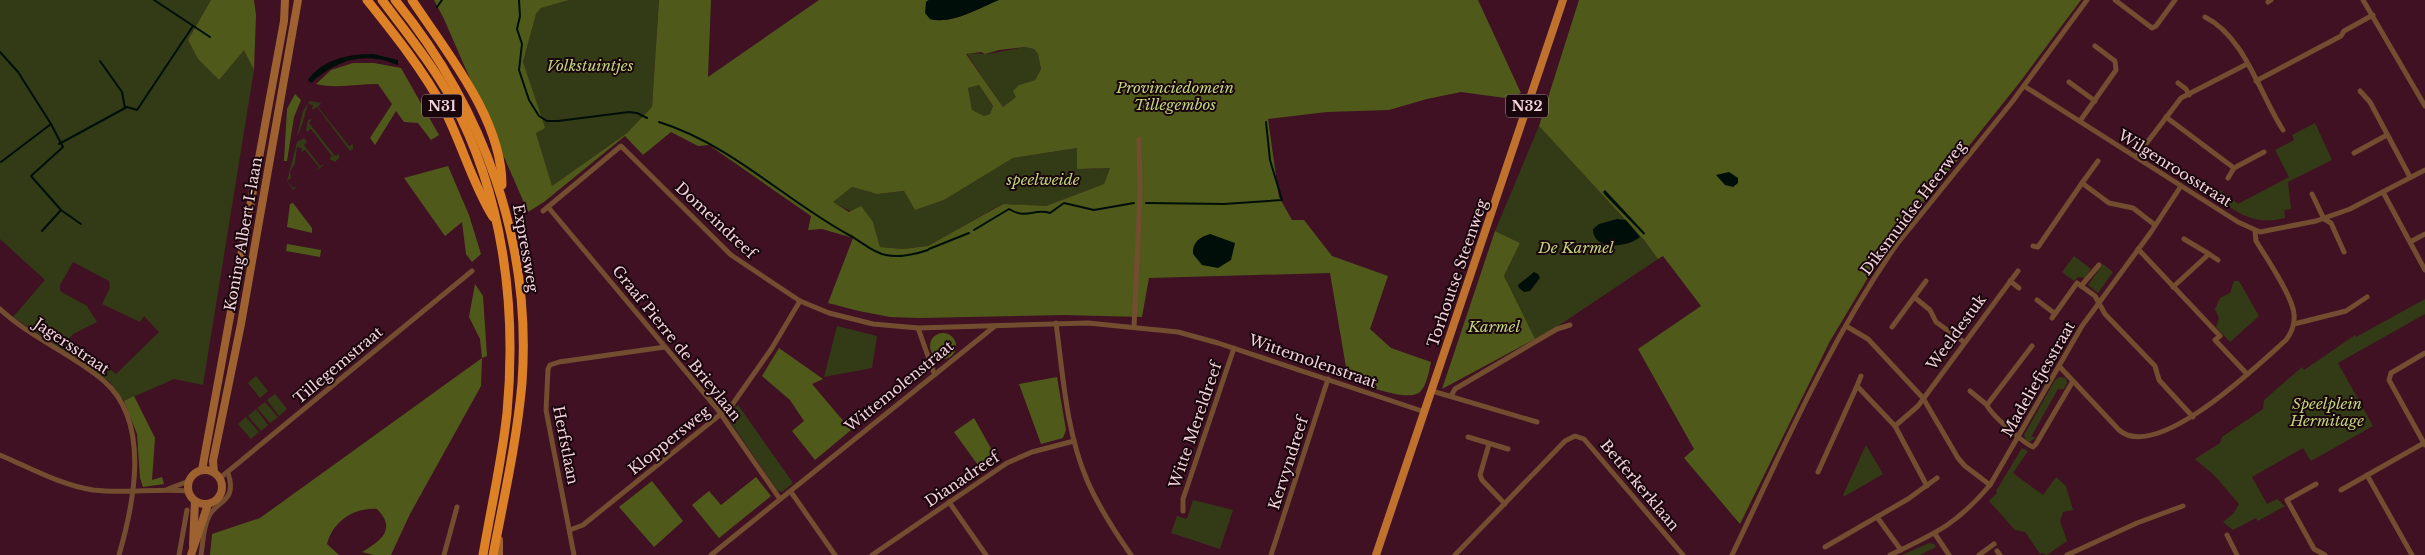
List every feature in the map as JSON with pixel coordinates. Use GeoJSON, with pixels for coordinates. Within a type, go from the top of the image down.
{"type":"FeatureCollection","features":[{"type":"Feature","properties":{"kind":"highway","name":"N31"},"geometry":{"type":"LineString","coordinates":[[367,0],[426,78],[456,135],[484,204],[497,223]]}},
{"type":"Feature","properties":{"kind":"highway","name":"Expressweg"},"geometry":{"type":"LineString","coordinates":[[382,0],[435,72],[451,99],[482,168],[497,223],[508,300],[509,381],[502,445],[490,516],[481,555]]}},
{"type":"Feature","properties":{"kind":"highway","name":"Expressweg"},"geometry":{"type":"LineString","coordinates":[[395,0],[421,33],[461,96],[486,150],[502,193],[519,275],[523,339],[520,400],[493,555]]}},
{"type":"Feature","properties":{"kind":"highway","name":"N31"},"geometry":{"type":"LineString","coordinates":[[412,0],[453,61],[483,114],[500,159],[502,193]]}},
{"type":"Feature","properties":{"kind":"main road","name":"Koning Albert I-laan"},"geometry":{"type":"LineString","coordinates":[[202,470],[284,21],[285,0]]}},
{"type":"Feature","properties":{"kind":"main road","name":"Koning Albert I-laan"},"geometry":{"type":"LineString","coordinates":[[214,472],[213,461],[241,324],[298,0]]}},
{"type":"Feature","properties":{"kind":"main road","name":"Torhoutse Steenweg"},"geometry":{"type":"LineString","coordinates":[[1376,555],[1563,0]]}},
{"type":"Feature","properties":{"kind":"main road"},"geometry":{"type":"LineString","coordinates":[[202,470],[214,472],[220,478],[223,487],[220,496],[208,504],[193,546],[195,501],[188,491],[189,481],[193,474],[202,470]]}},
{"type":"Feature","properties":{"kind":"main road"},"geometry":{"type":"LineString","coordinates":[[195,501],[208,504]]}},
{"type":"Feature","properties":{"kind":"main road","name":"Expressweg"},"geometry":{"type":"LineString","coordinates":[[498,527],[499,555]]}},
{"type":"Feature","properties":{"kind":"street","name":"Diksmuidse Heerweg"},"geometry":{"type":"LineString","coordinates":[[1732,555],[1812,388],[1846,326],[1897,244],[2024,86],[2087,0]]}},
{"type":"Feature","properties":{"kind":"street"},"geometry":{"type":"LineString","coordinates":[[2115,0],[2152,28],[2156,26],[2175,0]]}},
{"type":"Feature","properties":{"kind":"street"},"geometry":{"type":"LineString","coordinates":[[2363,0],[2425,106]]}},
{"type":"Feature","properties":{"kind":"street"},"geometry":{"type":"LineString","coordinates":[[2256,81],[2341,36],[2344,31],[2372,15]]}},
{"type":"Feature","properties":{"kind":"street"},"geometry":{"type":"LineString","coordinates":[[2205,17],[2218,23],[2228,32],[2283,130]]}},
{"type":"Feature","properties":{"kind":"street"},"geometry":{"type":"LineString","coordinates":[[2080,121],[2116,70],[2115,61],[2095,46]]}},
{"type":"Feature","properties":{"kind":"street"},"geometry":{"type":"LineString","coordinates":[[2136,157],[2180,98],[2247,64]]}},
{"type":"Feature","properties":{"kind":"street"},"geometry":{"type":"LineString","coordinates":[[2069,82],[2095,101]]}},
{"type":"Feature","properties":{"kind":"street"},"geometry":{"type":"LineString","coordinates":[[2178,83],[2186,89],[2189,95]]}},
{"type":"Feature","properties":{"kind":"street","name":"Wilgenroosstraat"},"geometry":{"type":"LineString","coordinates":[[2024,86],[2255,231]]}},
{"type":"Feature","properties":{"kind":"street"},"geometry":{"type":"LineString","coordinates":[[2360,92],[2370,102],[2410,177]]}},
{"type":"Feature","properties":{"kind":"street"},"geometry":{"type":"LineString","coordinates":[[2166,117],[2234,168]]}},
{"type":"Feature","properties":{"kind":"street"},"geometry":{"type":"LineString","coordinates":[[2354,153],[2387,135]]}},
{"type":"Feature","properties":{"kind":"street"},"geometry":{"type":"LineString","coordinates":[[1134,326],[1138,242],[1138,139]]}},
{"type":"Feature","properties":{"kind":"street","name":"Domeindreef"},"geometry":{"type":"LineString","coordinates":[[548,207],[621,146],[726,251],[800,301],[829,313],[859,321],[918,328],[995,326]]}},
{"type":"Feature","properties":{"kind":"street"},"geometry":{"type":"LineString","coordinates":[[2228,178],[2234,168],[2264,152]]}},
{"type":"Feature","properties":{"kind":"street"},"geometry":{"type":"LineString","coordinates":[[2033,246],[2038,247],[2098,161]]}},
{"type":"Feature","properties":{"kind":"street"},"geometry":{"type":"LineString","coordinates":[[2059,366],[2119,430],[2131,437],[2144,437],[2193,417],[2213,404],[2286,340],[2294,324],[2294,315],[2290,302],[2256,240],[2255,231],[2266,231],[2324,219],[2344,212],[2425,170]]}},
{"type":"Feature","properties":{"kind":"street"},"geometry":{"type":"LineString","coordinates":[[2082,183],[2109,203],[2133,208],[2156,225]]}},
{"type":"Feature","properties":{"kind":"street","name":"Madeliefjesstraat"},"geometry":{"type":"LineString","coordinates":[[1890,555],[1935,534],[1963,514],[1990,485],[2097,304],[2156,225],[2181,186]]}},
{"type":"Feature","properties":{"kind":"street"},"geometry":{"type":"LineString","coordinates":[[2383,192],[2425,270]]}},
{"type":"Feature","properties":{"kind":"street"},"geometry":{"type":"LineString","coordinates":[[2312,194],[2324,219],[2331,223],[2344,252]]}},
{"type":"Feature","properties":{"kind":"street"},"geometry":{"type":"LineString","coordinates":[[543,211],[548,207]]}},
{"type":"Feature","properties":{"kind":"street","name":"Graaf Pierre de Brieylaan"},"geometry":{"type":"LineString","coordinates":[[548,207],[721,414],[780,499]]}},
{"type":"Feature","properties":{"kind":"street"},"geometry":{"type":"LineString","coordinates":[[2410,242],[2425,234]]}},
{"type":"Feature","properties":{"kind":"street"},"geometry":{"type":"LineString","coordinates":[[2184,239],[2218,260]]}},
{"type":"Feature","properties":{"kind":"street"},"geometry":{"type":"LineString","coordinates":[[2138,249],[2220,336],[2215,340],[2247,374]]}},
{"type":"Feature","properties":{"kind":"street"},"geometry":{"type":"LineString","coordinates":[[2173,287],[2209,254]]}},
{"type":"Feature","properties":{"kind":"street"},"geometry":{"type":"LineString","coordinates":[[2081,286],[2099,266]]}},
{"type":"Feature","properties":{"kind":"street","name":"Tillegemstraat"},"geometry":{"type":"LineString","coordinates":[[220,478],[472,271]]}},
{"type":"Feature","properties":{"kind":"street","name":"Weeldestuk"},"geometry":{"type":"LineString","coordinates":[[1895,426],[1918,406],[2018,271]]}},
{"type":"Feature","properties":{"kind":"street"},"geometry":{"type":"LineString","coordinates":[[2010,281],[2019,288]]}},
{"type":"Feature","properties":{"kind":"street"},"geometry":{"type":"LineString","coordinates":[[1892,327],[1926,282]]}},
{"type":"Feature","properties":{"kind":"street"},"geometry":{"type":"LineString","coordinates":[[2037,300],[2053,316],[2077,283],[2095,296],[2097,304],[2105,314],[2155,366],[2159,380],[2193,417]]}},
{"type":"Feature","properties":{"kind":"street"},"geometry":{"type":"LineString","coordinates":[[1914,297],[1930,310],[1936,322],[1964,342]]}},
{"type":"Feature","properties":{"kind":"street"},"geometry":{"type":"LineString","coordinates":[[2294,324],[2346,311],[2367,297]]}},
{"type":"Feature","properties":{"kind":"street","name":"Kloppersweg"},"geometry":{"type":"LineString","coordinates":[[570,530],[581,527],[732,405],[762,362],[800,301]]}},
{"type":"Feature","properties":{"kind":"street","name":"Jagersstraat"},"geometry":{"type":"LineString","coordinates":[[0,309],[20,326],[103,380],[114,393],[126,416],[134,444],[133,491]]}},
{"type":"Feature","properties":{"kind":"street"},"geometry":{"type":"LineString","coordinates":[[1056,323],[1074,441],[1087,480],[1117,535],[1131,555]]}},
{"type":"Feature","properties":{"kind":"street","name":"Wittemolenstraat"},"geometry":{"type":"LineString","coordinates":[[711,555],[791,492],[809,474],[995,326],[1088,323],[1134,326],[1185,334],[1234,348],[1425,412]]}},
{"type":"Feature","properties":{"kind":"street"},"geometry":{"type":"LineString","coordinates":[[1451,396],[1455,389],[1557,329],[1570,325]]}},
{"type":"Feature","properties":{"kind":"street"},"geometry":{"type":"LineString","coordinates":[[1846,326],[1868,339],[1923,398],[1958,458],[1965,466],[1990,485]]}},
{"type":"Feature","properties":{"kind":"street"},"geometry":{"type":"LineString","coordinates":[[918,328],[934,374]]}},
{"type":"Feature","properties":{"kind":"street"},"geometry":{"type":"LineString","coordinates":[[1987,405],[2032,346]]}},
{"type":"Feature","properties":{"kind":"street","name":"Herfstlaan"},"geometry":{"type":"LineString","coordinates":[[574,555],[546,410],[548,369],[550,365],[559,362],[665,347]]}},
{"type":"Feature","properties":{"kind":"street","name":"Witte Mereldreef"},"geometry":{"type":"LineString","coordinates":[[1183,512],[1183,499],[1234,348]]}},
{"type":"Feature","properties":{"kind":"street"},"geometry":{"type":"LineString","coordinates":[[2020,348],[2026,353]]}},
{"type":"Feature","properties":{"kind":"street"},"geometry":{"type":"LineString","coordinates":[[2341,490],[2424,444],[2389,380],[2393,372],[2425,353]]}},
{"type":"Feature","properties":{"kind":"street"},"geometry":{"type":"LineString","coordinates":[[1818,472],[1861,376]]}},
{"type":"Feature","properties":{"kind":"street","name":"Kervyndreef"},"geometry":{"type":"LineString","coordinates":[[1271,555],[1328,380]]}},
{"type":"Feature","properties":{"kind":"street"},"geometry":{"type":"LineString","coordinates":[[1970,391],[1987,405],[1990,413],[2013,431],[2018,438],[2034,447],[2073,380]]}},
{"type":"Feature","properties":{"kind":"street"},"geometry":{"type":"LineString","coordinates":[[1857,386],[1895,426],[1928,486]]}},
{"type":"Feature","properties":{"kind":"street"},"geometry":{"type":"LineString","coordinates":[[1432,391],[1537,422]]}},
{"type":"Feature","properties":{"kind":"street","name":"Betferkerklaan"},"geometry":{"type":"LineString","coordinates":[[1505,504],[1565,441],[1575,436],[1584,439],[1683,555]]}},
{"type":"Feature","properties":{"kind":"street"},"geometry":{"type":"LineString","coordinates":[[1468,437],[1508,449]]}},
{"type":"Feature","properties":{"kind":"street","name":"Dianadreef"},"geometry":{"type":"LineString","coordinates":[[872,555],[1012,460],[1074,441]]}},
{"type":"Feature","properties":{"kind":"street"},"geometry":{"type":"LineString","coordinates":[[1455,555],[1505,504],[1482,480],[1480,475],[1489,444]]}},
{"type":"Feature","properties":{"kind":"street"},"geometry":{"type":"LineString","coordinates":[[0,455],[77,486],[108,492],[168,489],[188,491]]}},
{"type":"Feature","properties":{"kind":"street"},"geometry":{"type":"LineString","coordinates":[[201,555],[209,515],[222,504],[228,494],[230,479],[228,473]]}},
{"type":"Feature","properties":{"kind":"street"},"geometry":{"type":"LineString","coordinates":[[2367,475],[2412,555]]}},
{"type":"Feature","properties":{"kind":"street"},"geometry":{"type":"LineString","coordinates":[[1825,547],[1928,486],[1937,478]]}},
{"type":"Feature","properties":{"kind":"street"},"geometry":{"type":"LineString","coordinates":[[168,489],[189,481]]}},
{"type":"Feature","properties":{"kind":"street"},"geometry":{"type":"LineString","coordinates":[[2316,484],[2287,500],[2314,549],[2325,555]]}},
{"type":"Feature","properties":{"kind":"street"},"geometry":{"type":"LineString","coordinates":[[119,555],[133,491]]}},
{"type":"Feature","properties":{"kind":"street"},"geometry":{"type":"LineString","coordinates":[[791,492],[835,555]]}},
{"type":"Feature","properties":{"kind":"street"},"geometry":{"type":"LineString","coordinates":[[949,502],[986,555]]}},
{"type":"Feature","properties":{"kind":"street"},"geometry":{"type":"LineString","coordinates":[[2067,555],[2137,523],[2183,506]]}},
{"type":"Feature","properties":{"kind":"street"},"geometry":{"type":"LineString","coordinates":[[444,555],[457,507]]}},
{"type":"Feature","properties":{"kind":"street"},"geometry":{"type":"LineString","coordinates":[[179,555],[187,510]]}},
{"type":"Feature","properties":{"kind":"street"},"geometry":{"type":"LineString","coordinates":[[1877,517],[1901,550]]}},
{"type":"Feature","properties":{"kind":"street"},"geometry":{"type":"LineString","coordinates":[[1935,534],[1949,555]]}},
{"type":"Feature","properties":{"kind":"street"},"geometry":{"type":"LineString","coordinates":[[2227,535],[2237,555]]}},
{"type":"Feature","properties":{"kind":"street"},"geometry":{"type":"LineString","coordinates":[[182,539],[193,546]]}},
{"type":"Feature","properties":{"kind":"street"},"geometry":{"type":"LineString","coordinates":[[1979,555],[1994,544]]}},
{"type":"Feature","properties":{"kind":"green space"},"geometry":{"type":"Polygon","coordinates":[[[0,0],[211,0],[188,40],[198,59],[219,80],[244,49],[254,70],[203,385],[174,379],[124,401],[109,381],[13,317],[45,280],[0,239],[0,0]],[[73,262],[60,285],[60,291],[87,306],[97,322],[73,334],[64,344],[96,358],[116,374],[159,332],[144,316],[140,322],[102,304],[110,288],[109,281],[73,262]]]}},
{"type":"Feature","properties":{"kind":"green space"},"geometry":{"type":"Polygon","coordinates":[[[211,0],[254,0],[256,15],[254,70],[244,50],[219,80],[198,59],[188,40],[211,0]]]}},
{"type":"Feature","properties":{"kind":"green space","name":"Provinciedomein Tillegembos"},"geometry":{"type":"Polygon","coordinates":[[[434,0],[569,0],[541,8],[536,14],[523,62],[545,128],[536,133],[552,186],[627,133],[652,107],[659,0],[711,0],[708,77],[819,0],[929,0],[926,2],[930,19],[947,20],[965,15],[999,0],[1478,0],[1521,93],[1505,98],[1461,92],[1389,110],[1327,112],[1268,119],[1279,197],[1292,220],[1304,220],[1332,256],[1388,276],[1370,329],[1391,348],[1431,362],[1427,378],[1420,392],[1414,395],[1405,395],[1395,394],[1348,379],[1330,273],[1149,278],[1142,317],[1063,315],[890,317],[828,303],[853,238],[822,229],[808,230],[811,216],[709,145],[698,146],[671,132],[643,155],[625,136],[544,202],[528,212],[434,0]],[[1025,47],[999,50],[985,54],[981,52],[966,54],[1003,107],[1016,97],[1013,91],[1019,85],[1035,80],[1041,69],[1038,54],[1034,49],[1025,47]],[[979,85],[968,88],[972,110],[984,116],[990,114],[993,106],[979,85]],[[1077,148],[1013,158],[944,200],[915,210],[904,191],[877,194],[852,187],[833,202],[849,212],[861,206],[873,222],[880,247],[903,249],[928,246],[1003,204],[1046,206],[1104,184],[1110,168],[1077,169],[1077,148]]]}},
{"type":"Feature","properties":{"kind":"green space","name":"Volkstuintjes"},"geometry":{"type":"Polygon","coordinates":[[[569,0],[659,0],[652,107],[627,133],[552,186],[536,133],[544,128],[523,62],[536,14],[541,8],[569,0]]]}},
{"type":"Feature","properties":{"kind":"green space"},"geometry":{"type":"Polygon","coordinates":[[[1579,0],[2081,0],[2020,82],[1881,256],[1830,341],[1740,524],[1684,458],[1694,449],[1638,349],[1701,306],[1663,256],[1658,259],[1644,240],[1539,126],[1579,0]]]}},
{"type":"Feature","properties":{"kind":"green space"},"geometry":{"type":"Polygon","coordinates":[[[1025,47],[1034,49],[1038,54],[1041,69],[1035,80],[1019,85],[1016,97],[1003,107],[967,54],[987,54],[1025,47]]]}},
{"type":"Feature","properties":{"kind":"green space"},"geometry":{"type":"Polygon","coordinates":[[[353,63],[374,63],[401,68],[439,135],[431,140],[418,123],[404,122],[396,111],[375,145],[370,138],[392,104],[378,84],[339,86],[316,84],[331,70],[353,63]]]}},
{"type":"Feature","properties":{"kind":"green space"},"geometry":{"type":"Polygon","coordinates":[[[979,85],[993,107],[990,114],[984,116],[972,110],[968,88],[979,85]]]}},
{"type":"Feature","properties":{"kind":"green space"},"geometry":{"type":"Polygon","coordinates":[[[295,94],[301,100],[294,117],[287,161],[284,161],[287,109],[295,94]]]}},
{"type":"Feature","properties":{"kind":"green space"},"geometry":{"type":"Polygon","coordinates":[[[310,101],[321,103],[318,107],[349,146],[353,144],[353,149],[350,151],[317,107],[312,110],[313,105],[308,104],[297,136],[303,111],[310,101]]]}},
{"type":"Feature","properties":{"kind":"green space"},"geometry":{"type":"Polygon","coordinates":[[[312,119],[309,123],[335,156],[339,154],[339,158],[335,162],[329,159],[332,156],[311,129],[307,132],[308,120],[312,119]]]}},
{"type":"Feature","properties":{"kind":"green space"},"geometry":{"type":"Polygon","coordinates":[[[2315,123],[2332,160],[2288,182],[2291,209],[2284,210],[2285,218],[2274,220],[2255,219],[2239,213],[2214,197],[2220,190],[2238,204],[2289,177],[2275,150],[2294,140],[2292,135],[2315,123]]]}},
{"type":"Feature","properties":{"kind":"green space","name":"De Karmel"},"geometry":{"type":"Polygon","coordinates":[[[1539,126],[1644,240],[1658,259],[1534,340],[1504,276],[1520,243],[1495,231],[1539,126]]]}},
{"type":"Feature","properties":{"kind":"green space"},"geometry":{"type":"Polygon","coordinates":[[[304,138],[307,142],[304,145],[320,166],[325,164],[316,171],[319,167],[305,150],[301,152],[302,148],[297,147],[295,163],[290,172],[291,178],[287,181],[297,142],[304,138]]]}},
{"type":"Feature","properties":{"kind":"green space","name":"speelweide"},"geometry":{"type":"Polygon","coordinates":[[[1078,148],[1077,169],[1110,168],[1104,184],[1046,206],[1002,204],[929,246],[903,249],[880,247],[873,222],[832,202],[852,187],[877,194],[904,191],[915,210],[944,200],[1013,158],[1078,148]]]}},
{"type":"Feature","properties":{"kind":"green space"},"geometry":{"type":"Polygon","coordinates":[[[448,166],[469,215],[481,254],[472,262],[466,254],[462,222],[445,236],[404,178],[448,166]]]}},
{"type":"Feature","properties":{"kind":"green space"},"geometry":{"type":"Polygon","coordinates":[[[293,203],[312,228],[312,233],[287,227],[290,204],[293,203]]]}},
{"type":"Feature","properties":{"kind":"green space","name":"Karmel"},"geometry":{"type":"Polygon","coordinates":[[[1495,231],[1520,243],[1504,276],[1535,339],[1442,389],[1495,231]]]}},
{"type":"Feature","properties":{"kind":"green space"},"geometry":{"type":"Polygon","coordinates":[[[287,244],[321,250],[320,257],[286,251],[287,244]]]}},
{"type":"Feature","properties":{"kind":"green space"},"geometry":{"type":"Polygon","coordinates":[[[2074,256],[2091,269],[2085,278],[2078,277],[2074,281],[2062,272],[2074,256]]]}},
{"type":"Feature","properties":{"kind":"green space"},"geometry":{"type":"Polygon","coordinates":[[[2103,264],[2113,272],[2098,293],[2088,285],[2103,264]]]}},
{"type":"Feature","properties":{"kind":"green space"},"geometry":{"type":"Polygon","coordinates":[[[2234,281],[2239,281],[2259,316],[2230,342],[2216,327],[2219,318],[2215,309],[2220,298],[2230,293],[2234,281]]]}},
{"type":"Feature","properties":{"kind":"green space"},"geometry":{"type":"Polygon","coordinates":[[[475,284],[483,296],[487,356],[482,358],[480,339],[469,317],[475,284]]]}},
{"type":"Feature","properties":{"kind":"green space","name":"Speelplein Hermitage"},"geometry":{"type":"Polygon","coordinates":[[[2425,299],[2425,314],[2338,363],[2373,426],[2311,461],[2303,448],[2252,477],[2267,504],[2277,499],[2285,506],[2258,521],[2256,518],[2233,530],[2223,522],[2233,514],[2239,504],[2215,476],[2195,459],[2220,443],[2222,437],[2263,409],[2264,400],[2302,367],[2304,370],[2355,335],[2356,337],[2425,299]]]}},
{"type":"Feature","properties":{"kind":"green space"},"geometry":{"type":"Polygon","coordinates":[[[837,326],[877,336],[872,368],[824,377],[837,326]]]}},
{"type":"Feature","properties":{"kind":"green space"},"geometry":{"type":"Polygon","coordinates":[[[943,333],[952,337],[956,346],[952,355],[943,359],[934,355],[930,346],[934,337],[943,333]]]}},
{"type":"Feature","properties":{"kind":"green space"},"geometry":{"type":"Polygon","coordinates":[[[779,348],[823,379],[812,384],[851,430],[815,460],[792,431],[804,421],[790,400],[762,376],[779,348]]]}},
{"type":"Feature","properties":{"kind":"green space"},"geometry":{"type":"Polygon","coordinates":[[[482,358],[481,386],[410,514],[391,555],[374,555],[362,552],[380,539],[386,528],[383,516],[377,509],[369,509],[361,510],[346,517],[334,529],[327,544],[339,555],[210,555],[212,534],[260,518],[482,358]]]}},
{"type":"Feature","properties":{"kind":"green space"},"geometry":{"type":"Polygon","coordinates":[[[256,376],[268,391],[260,398],[248,383],[256,376]]]}},
{"type":"Feature","properties":{"kind":"green space"},"geometry":{"type":"Polygon","coordinates":[[[1057,377],[1066,430],[1063,438],[1041,444],[1019,384],[1057,377]]]}},
{"type":"Feature","properties":{"kind":"green space"},"geometry":{"type":"Polygon","coordinates":[[[2060,377],[2066,378],[2067,383],[2064,389],[2058,389],[2031,437],[2036,437],[2030,442],[2026,440],[2024,435],[2055,380],[2060,377]]]}},
{"type":"Feature","properties":{"kind":"green space"},"geometry":{"type":"Polygon","coordinates":[[[275,394],[287,409],[279,416],[267,400],[275,394]]]}},
{"type":"Feature","properties":{"kind":"green space"},"geometry":{"type":"Polygon","coordinates":[[[134,396],[155,438],[152,480],[162,477],[164,484],[143,487],[140,478],[137,434],[124,401],[134,396]]]}},
{"type":"Feature","properties":{"kind":"green space"},"geometry":{"type":"Polygon","coordinates":[[[265,402],[278,417],[270,423],[257,408],[265,402]]]}},
{"type":"Feature","properties":{"kind":"green space"},"geometry":{"type":"Polygon","coordinates":[[[738,405],[793,483],[782,492],[777,490],[727,417],[728,412],[738,405]]]}},
{"type":"Feature","properties":{"kind":"green space"},"geometry":{"type":"Polygon","coordinates":[[[256,409],[268,425],[261,431],[248,416],[256,409]]]}},
{"type":"Feature","properties":{"kind":"green space"},"geometry":{"type":"Polygon","coordinates":[[[246,417],[259,432],[251,439],[238,424],[246,417]]]}},
{"type":"Feature","properties":{"kind":"green space"},"geometry":{"type":"Polygon","coordinates":[[[974,418],[998,461],[983,472],[954,432],[974,418]]]}},
{"type":"Feature","properties":{"kind":"green space"},"geometry":{"type":"Polygon","coordinates":[[[1866,445],[1883,474],[1845,496],[1843,495],[1866,445]]]}},
{"type":"Feature","properties":{"kind":"green space"},"geometry":{"type":"Polygon","coordinates":[[[2022,448],[2028,451],[2013,473],[2043,495],[2056,477],[2066,486],[2073,510],[2063,512],[2060,521],[2067,541],[2047,555],[2040,554],[2025,532],[2015,530],[1989,501],[1997,493],[1996,491],[2022,448]]]}},
{"type":"Feature","properties":{"kind":"green space"},"geometry":{"type":"Polygon","coordinates":[[[756,477],[771,496],[719,538],[692,505],[709,491],[721,505],[756,477]]]}},
{"type":"Feature","properties":{"kind":"green space"},"geometry":{"type":"Polygon","coordinates":[[[652,481],[683,521],[654,547],[619,507],[652,481]]]}},
{"type":"Feature","properties":{"kind":"green space"},"geometry":{"type":"Polygon","coordinates":[[[1193,500],[1233,510],[1220,549],[1171,533],[1177,516],[1187,519],[1193,500]]]}},
{"type":"Feature","properties":{"kind":"green space"},"geometry":{"type":"Polygon","coordinates":[[[1929,543],[1934,544],[1936,547],[1920,555],[1902,555],[1929,543]]]}},
{"type":"Feature","properties":{"kind":"shaded area"},"geometry":{"type":"Polygon","coordinates":[[[929,0],[999,0],[956,18],[938,20],[930,19],[925,13],[926,2],[929,0]]]}},
{"type":"Feature","properties":{"kind":"shaded area"},"geometry":{"type":"Polygon","coordinates":[[[373,54],[398,60],[398,65],[385,60],[362,58],[335,66],[311,83],[308,80],[321,67],[337,59],[373,54]]]}},
{"type":"Feature","properties":{"kind":"shaded area"},"geometry":{"type":"Polygon","coordinates":[[[1729,172],[1738,178],[1738,183],[1733,187],[1725,185],[1716,175],[1729,172]]]}},
{"type":"Feature","properties":{"kind":"shaded area"},"geometry":{"type":"Polygon","coordinates":[[[1605,190],[1645,233],[1644,235],[1605,195],[1603,192],[1605,190]]]}},
{"type":"Feature","properties":{"kind":"shaded area"},"geometry":{"type":"Polygon","coordinates":[[[1617,219],[1626,220],[1640,237],[1627,243],[1612,245],[1604,244],[1594,236],[1593,229],[1599,224],[1617,219]]]}},
{"type":"Feature","properties":{"kind":"shaded area"},"geometry":{"type":"Polygon","coordinates":[[[1210,234],[1235,243],[1231,260],[1218,268],[1202,265],[1193,254],[1195,243],[1210,234]]]}},
{"type":"Feature","properties":{"kind":"shaded area"},"geometry":{"type":"Polygon","coordinates":[[[1534,272],[1540,278],[1530,291],[1524,292],[1518,285],[1534,272]]]}},
{"type":"Feature","properties":{"kind":"waterway"},"geometry":{"type":"LineString","coordinates":[[154,0],[210,37]]}},
{"type":"Feature","properties":{"kind":"waterway"},"geometry":{"type":"LineString","coordinates":[[437,7],[442,0]]}},
{"type":"Feature","properties":{"kind":"waterway"},"geometry":{"type":"LineString","coordinates":[[519,0],[520,16],[517,29],[522,44],[519,70],[529,100],[539,116],[547,121],[558,121],[629,112],[637,113],[647,118]]}},
{"type":"Feature","properties":{"kind":"waterway"},"geometry":{"type":"LineString","coordinates":[[59,144],[127,107],[137,110],[193,26]]}},
{"type":"Feature","properties":{"kind":"waterway"},"geometry":{"type":"LineString","coordinates":[[0,52],[18,72],[51,124]]}},
{"type":"Feature","properties":{"kind":"waterway"},"geometry":{"type":"LineString","coordinates":[[100,61],[122,92],[125,108]]}},
{"type":"Feature","properties":{"kind":"waterway"},"geometry":{"type":"LineString","coordinates":[[659,122],[685,132],[734,158],[825,221],[876,252],[902,256],[928,250]]}},
{"type":"Feature","properties":{"kind":"waterway"},"geometry":{"type":"LineString","coordinates":[[1146,203],[1224,204],[1282,200],[1270,160],[1266,122]]}},
{"type":"Feature","properties":{"kind":"waterway"},"geometry":{"type":"LineString","coordinates":[[1,162],[51,124],[63,147],[31,176],[61,210],[42,231]]}},
{"type":"Feature","properties":{"kind":"waterway"},"geometry":{"type":"LineString","coordinates":[[974,230],[1009,209],[1021,214],[1050,213],[1064,203],[1094,210],[1134,203]]}},
{"type":"Feature","properties":{"kind":"waterway"},"geometry":{"type":"LineString","coordinates":[[61,210],[81,224]]}},
{"type":"Feature","properties":{"kind":"waterway"},"geometry":{"type":"LineString","coordinates":[[929,249],[969,233]]}}]}
